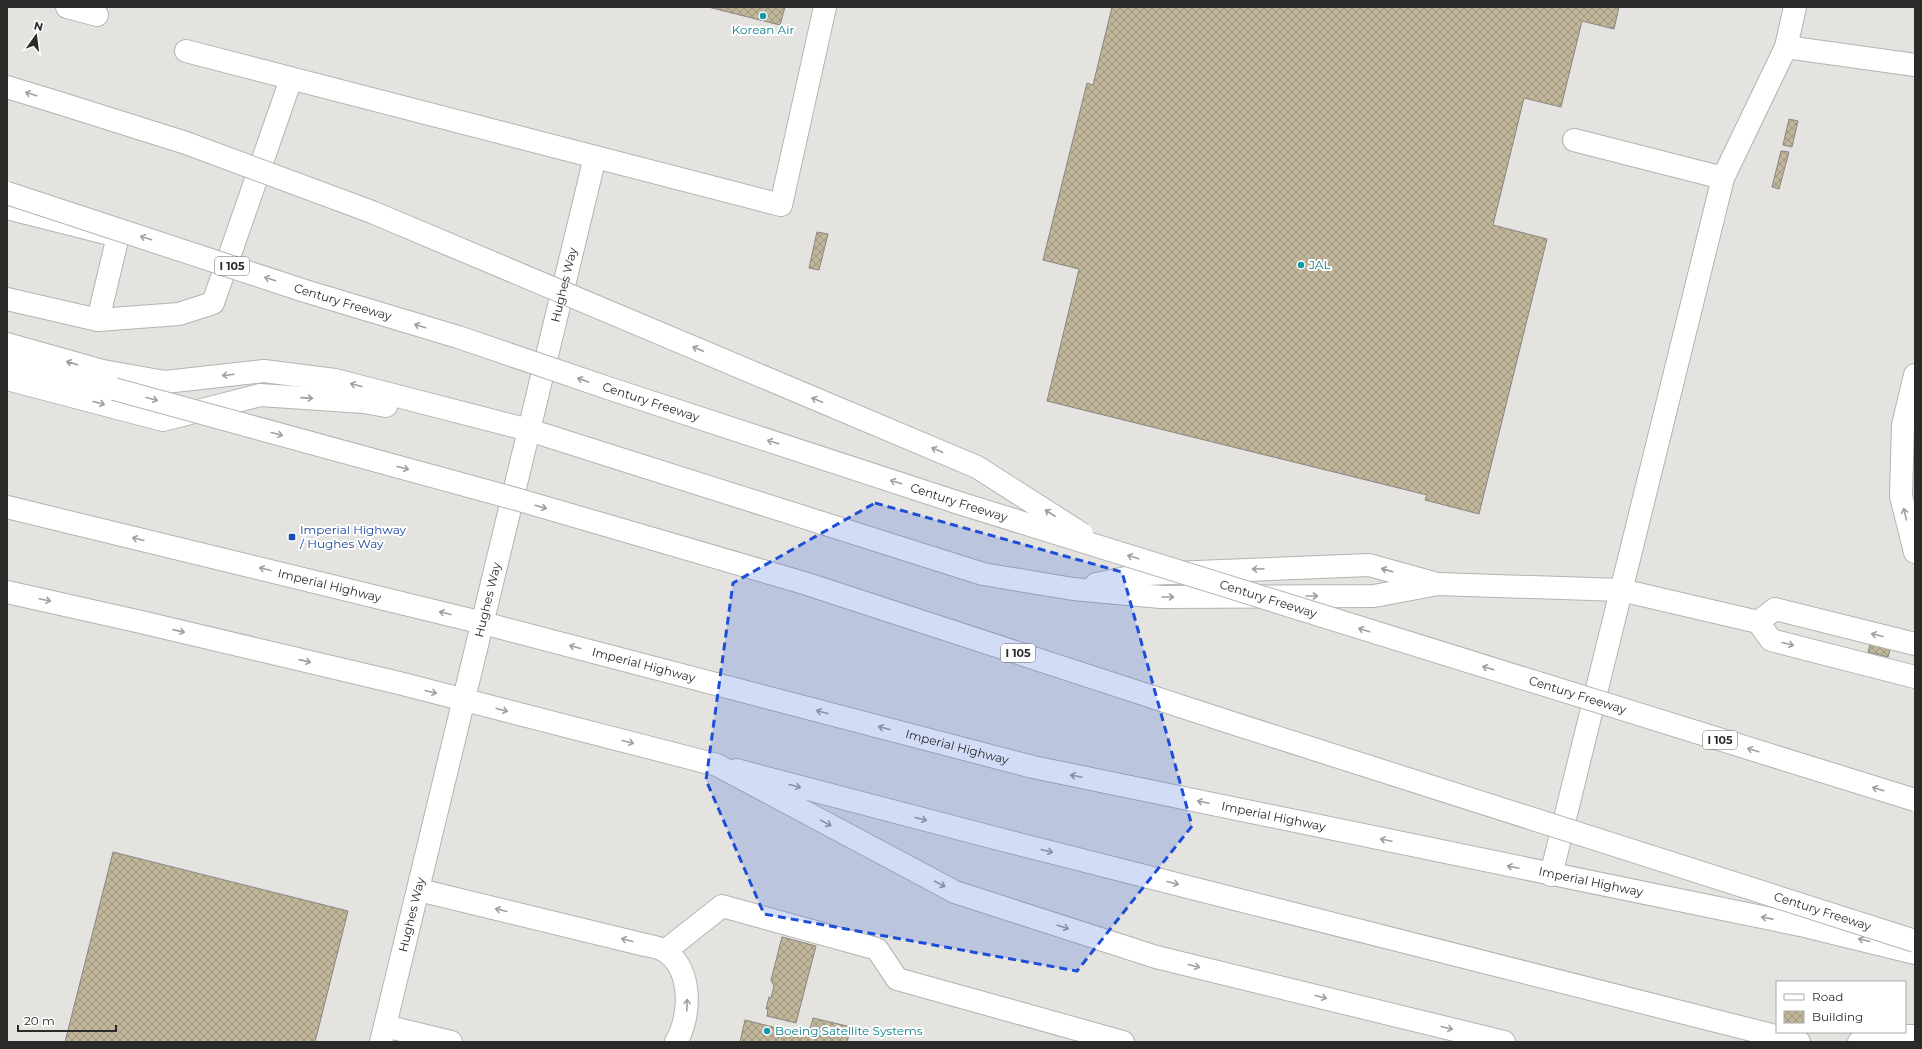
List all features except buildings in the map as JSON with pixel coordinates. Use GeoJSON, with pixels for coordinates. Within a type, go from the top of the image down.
{"type":"FeatureCollection","features":[{"type":"Feature","properties":{"kind":"main road"},"geometry":{"type":"LineString","coordinates":[[67,7],[97,15]]}},
{"type":"Feature","properties":{"kind":"main road"},"geometry":{"type":"LineString","coordinates":[[186,51],[781,205],[825,7]]}},
{"type":"Feature","properties":{"kind":"main road"},"geometry":{"type":"LineString","coordinates":[[1551,875],[1723,178],[1786,47],[1795,7]]}},
{"type":"Feature","properties":{"kind":"main road"},"geometry":{"type":"LineString","coordinates":[[1786,47],[1915,65]]}},
{"type":"Feature","properties":{"kind":"main road"},"geometry":{"type":"LineString","coordinates":[[7,299],[98,320],[179,314],[213,303],[291,78]]}},
{"type":"Feature","properties":{"kind":"main road"},"geometry":{"type":"LineString","coordinates":[[7,87],[186,143],[372,212],[978,467],[1107,549]]}},
{"type":"Feature","properties":{"kind":"main road"},"geometry":{"type":"LineString","coordinates":[[1574,140],[1723,178]]}},
{"type":"Feature","properties":{"kind":"main road","name":"Hughes Way"},"geometry":{"type":"LineString","coordinates":[[383,1034],[595,157]]}},
{"type":"Feature","properties":{"kind":"main road","name":"Century Freeway"},"geometry":{"type":"LineString","coordinates":[[7,192],[305,291],[458,337],[611,389],[1107,549],[1915,800]]}},
{"type":"Feature","properties":{"kind":"main road"},"geometry":{"type":"LineString","coordinates":[[7,208],[118,236],[98,320]]}},
{"type":"Feature","properties":{"kind":"main road"},"geometry":{"type":"LineString","coordinates":[[7,344],[103,371],[165,382],[264,371],[335,380],[529,430],[983,574],[1074,589],[1161,597],[1374,596],[1438,584],[1621,590],[1758,622],[1771,640],[1915,677]]}},
{"type":"Feature","properties":{"kind":"main road"},"geometry":{"type":"LineString","coordinates":[[7,360],[114,389]]}},
{"type":"Feature","properties":{"kind":"main road","name":"Century Freeway"},"geometry":{"type":"LineString","coordinates":[[7,366],[114,389],[516,499],[804,584],[1226,721],[1915,941]]}},
{"type":"Feature","properties":{"kind":"main road"},"geometry":{"type":"LineString","coordinates":[[1915,376],[1903,425],[1901,496],[1915,552]]}},
{"type":"Feature","properties":{"kind":"main road"},"geometry":{"type":"LineString","coordinates":[[7,379],[163,420],[260,395],[364,402],[529,430]]}},
{"type":"Feature","properties":{"kind":"main road","name":"Imperial Highway"},"geometry":{"type":"LineString","coordinates":[[7,507],[483,623],[1033,767],[1551,875],[1805,926],[1915,953]]}},
{"type":"Feature","properties":{"kind":"main road"},"geometry":{"type":"LineString","coordinates":[[1074,589],[1146,574],[1369,565],[1438,584]]}},
{"type":"Feature","properties":{"kind":"main road"},"geometry":{"type":"LineString","coordinates":[[7,592],[141,622],[464,700],[995,838],[1799,1042]]}},
{"type":"Feature","properties":{"kind":"main road"},"geometry":{"type":"LineString","coordinates":[[1758,622],[1775,609],[1915,644]]}},
{"type":"Feature","properties":{"kind":"main road"},"geometry":{"type":"LineString","coordinates":[[717,765],[955,892],[1156,957],[1504,1042]]}},
{"type":"Feature","properties":{"kind":"main road"},"geometry":{"type":"LineString","coordinates":[[418,890],[665,951],[673,959],[680,971],[686,987],[688,1001],[682,1032],[676,1042]]}},
{"type":"Feature","properties":{"kind":"main road"},"geometry":{"type":"LineString","coordinates":[[665,951],[722,906],[877,949],[897,979],[1123,1042]]}},
{"type":"Feature","properties":{"kind":"main road"},"geometry":{"type":"LineString","coordinates":[[383,1034],[451,1042]]}},
{"type":"Feature","properties":{"kind":"main road"},"geometry":{"type":"LineString","coordinates":[[1859,1042],[1898,1036],[1915,1036]]}},
{"type":"Feature","properties":{"kind":"highlighted area"},"geometry":{"type":"Polygon","coordinates":[[[875,503],[1122,572],[1192,826],[1077,971],[764,914],[706,780],[733,583],[875,503]]]}},
{"type":"Feature","properties":{"kind":"place","name":"Korean Air"},"geometry":{"type":"Point","coordinates":[763,16]}},
{"type":"Feature","properties":{"kind":"place","name":"JAL"},"geometry":{"type":"Point","coordinates":[1301,265]}},
{"type":"Feature","properties":{"kind":"place","name":"Imperial Highway / Hughes Way"},"geometry":{"type":"Point","coordinates":[292,537]}},
{"type":"Feature","properties":{"kind":"place","name":"Boeing Satellite Systems"},"geometry":{"type":"Point","coordinates":[767,1031]}}]}
